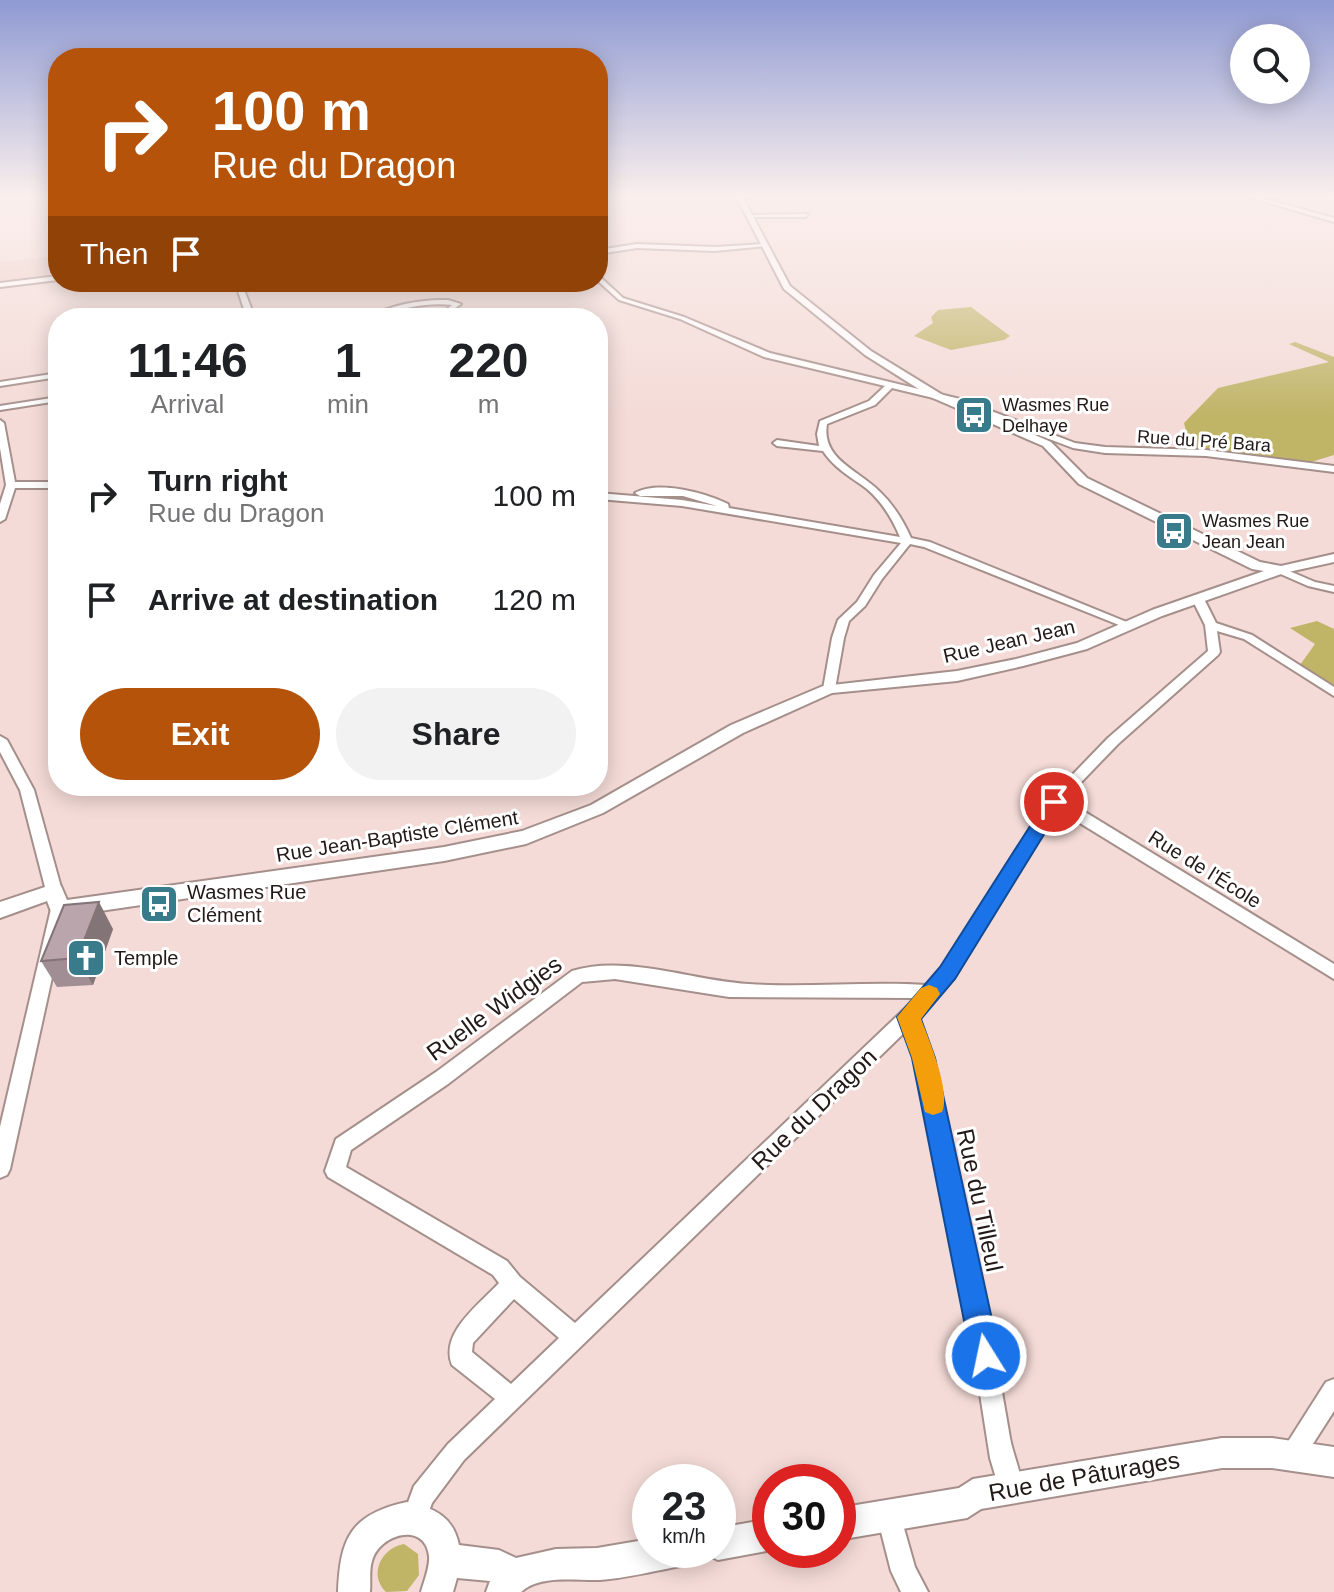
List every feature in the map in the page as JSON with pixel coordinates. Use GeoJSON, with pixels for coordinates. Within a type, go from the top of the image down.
{"type":"FeatureCollection","features":[{"type":"Feature","properties":{"kind":"street"},"geometry":{"type":"LineString","coordinates":[[777,268],[787,287],[868,353],[937,396],[1047,444],[1083,481],[1257,566],[1280,570],[1312,584],[1334,589]]}},
{"type":"Feature","properties":{"kind":"street"},"geometry":{"type":"LineString","coordinates":[[0,285],[48,279]]}},
{"type":"Feature","properties":{"kind":"street","name":"Rue du Pré Bara"},"geometry":{"type":"LineString","coordinates":[[608,287],[621,299],[670,313],[767,355],[937,396],[989,412],[1073,445],[1105,450],[1206,453],[1334,469]]}},
{"type":"Feature","properties":{"kind":"street"},"geometry":{"type":"LineString","coordinates":[[404,308],[458,304],[452,308]]}},
{"type":"Feature","properties":{"kind":"street"},"geometry":{"type":"LineString","coordinates":[[0,377],[0,384],[48,377]]}},
{"type":"Feature","properties":{"kind":"street"},"geometry":{"type":"LineString","coordinates":[[890,385],[872,403],[823,423],[820,432],[831,458],[889,507],[907,542]]}},
{"type":"Feature","properties":{"kind":"street"},"geometry":{"type":"LineString","coordinates":[[0,408],[48,401]]}},
{"type":"Feature","properties":{"kind":"street"},"geometry":{"type":"LineString","coordinates":[[0,423],[11,485],[0,519]]}},
{"type":"Feature","properties":{"kind":"street"},"geometry":{"type":"LineString","coordinates":[[777,443],[825,449]]}},
{"type":"Feature","properties":{"kind":"street"},"geometry":{"type":"LineString","coordinates":[[11,485],[48,485]]}},
{"type":"Feature","properties":{"kind":"street"},"geometry":{"type":"LineString","coordinates":[[608,497],[682,503],[926,544],[1128,625]]}},
{"type":"Feature","properties":{"kind":"street"},"geometry":{"type":"LineString","coordinates":[[829,689],[844,620],[861,604],[878,577],[907,542]]}},
{"type":"Feature","properties":{"kind":"street","name":"Rue Jean Jean"},"geometry":{"type":"LineString","coordinates":[[829,689],[957,676],[1018,663],[1082,646],[1128,625],[1280,570],[1334,558]]}},
{"type":"Feature","properties":{"kind":"street"},"geometry":{"type":"LineString","coordinates":[[1198,599],[1211,625],[1248,637],[1334,692]]}},
{"type":"Feature","properties":{"kind":"street","name":"Rue du Dragon"},"geometry":{"type":"LineString","coordinates":[[415,1516],[423,1495],[447,1462],[909,1017],[948,973],[1054,802],[1113,741],[1214,652],[1211,625]]}},
{"type":"Feature","properties":{"kind":"street","name":"Rue Jean-Baptiste Clément"},"geometry":{"type":"LineString","coordinates":[[0,910],[57,900],[444,854],[526,837],[597,809],[737,729],[829,689]]}},
{"type":"Feature","properties":{"kind":"street"},"geometry":{"type":"LineString","coordinates":[[0,740],[27,790],[57,900],[0,1169]]}},
{"type":"Feature","properties":{"kind":"street","name":"Rue de l'École"},"geometry":{"type":"LineString","coordinates":[[1054,802],[1334,972]]}},
{"type":"Feature","properties":{"kind":"street","name":"Ruelle Widgies"},"geometry":{"type":"LineString","coordinates":[[575,1337],[513,1284],[500,1268],[335,1171],[343,1145],[442,1078],[578,976],[601,970],[730,991],[885,988],[931,992]]}},
{"type":"Feature","properties":{"kind":"street","name":"Rue du Tilleul"},"geometry":{"type":"LineString","coordinates":[[909,1017],[924,1058],[981,1330],[1002,1458],[1012,1489]]}},
{"type":"Feature","properties":{"kind":"street"},"geometry":{"type":"LineString","coordinates":[[511,1398],[460,1357],[463,1338],[513,1284]]}},
{"type":"Feature","properties":{"kind":"street"},"geometry":{"type":"LineString","coordinates":[[1292,1456],[1334,1390]]}},
{"type":"Feature","properties":{"kind":"street","name":"Rue de Pâturages"},"geometry":{"type":"LineString","coordinates":[[856,1521],[967,1502],[973,1495],[1222,1453],[1255,1452],[1334,1462]]}},
{"type":"Feature","properties":{"kind":"street"},"geometry":{"type":"LineString","coordinates":[[354,1592],[355,1561],[368,1537],[392,1519],[415,1516],[429,1523],[438,1533],[445,1560],[437,1592]]}},
{"type":"Feature","properties":{"kind":"street"},"geometry":{"type":"LineString","coordinates":[[889,1516],[904,1571],[915,1592]]}},
{"type":"Feature","properties":{"kind":"street"},"geometry":{"type":"LineString","coordinates":[[445,1560],[499,1566],[508,1584],[589,1560],[597,1564],[632,1558]]}},
{"type":"Feature","properties":{"kind":"shaded area"},"geometry":{"type":"Polygon","coordinates":[[[0,268],[48,268],[48,277],[0,282],[0,268]]]}},
{"type":"Feature","properties":{"kind":"shaded area"},"geometry":{"type":"Polygon","coordinates":[[[971,307],[1010,336],[1004,340],[951,350],[914,336],[933,323],[931,317],[938,310],[971,307]]]}},
{"type":"Feature","properties":{"kind":"shaded area"},"geometry":{"type":"Polygon","coordinates":[[[1295,342],[1334,357],[1334,455],[1311,462],[1190,447],[1184,423],[1218,388],[1329,362],[1289,344],[1295,342]]]}},
{"type":"Feature","properties":{"kind":"shaded area"},"geometry":{"type":"Polygon","coordinates":[[[1317,621],[1334,629],[1334,686],[1300,665],[1315,644],[1290,628],[1317,621]]]}},
{"type":"Feature","properties":{"kind":"shaded area"},"geometry":{"type":"Polygon","coordinates":[[[404,1544],[418,1554],[419,1575],[407,1591],[386,1592],[378,1578],[380,1563],[389,1551],[404,1544]]]}},
{"type":"Feature","properties":{"kind":"building"},"geometry":{"type":"Polygon","coordinates":[[[99,902],[77,958],[41,961],[64,905],[99,902]]]}},
{"type":"Feature","properties":{"kind":"slow traffic"},"geometry":{"type":"LineString","coordinates":[[929,994],[909,1017],[924,1058],[933,1104]]}},
{"type":"Feature","properties":{"kind":"place","name":"Wasmes Rue Delhaye"},"geometry":{"type":"Point","coordinates":[974,415]}},
{"type":"Feature","properties":{"kind":"place","name":"Wasmes Rue Jean Jean"},"geometry":{"type":"Point","coordinates":[1174,531]}},
{"type":"Feature","properties":{"kind":"place","name":"Wasmes Rue Clément"},"geometry":{"type":"Point","coordinates":[159,904]}},
{"type":"Feature","properties":{"kind":"place","name":"Temple"},"geometry":{"type":"Point","coordinates":[86,958]}},
{"type":"Feature","properties":{"kind":"route"},"geometry":{"type":"LineString","coordinates":[[986,1356],[924,1058],[909,1017],[948,973],[1054,802]]}}]}
